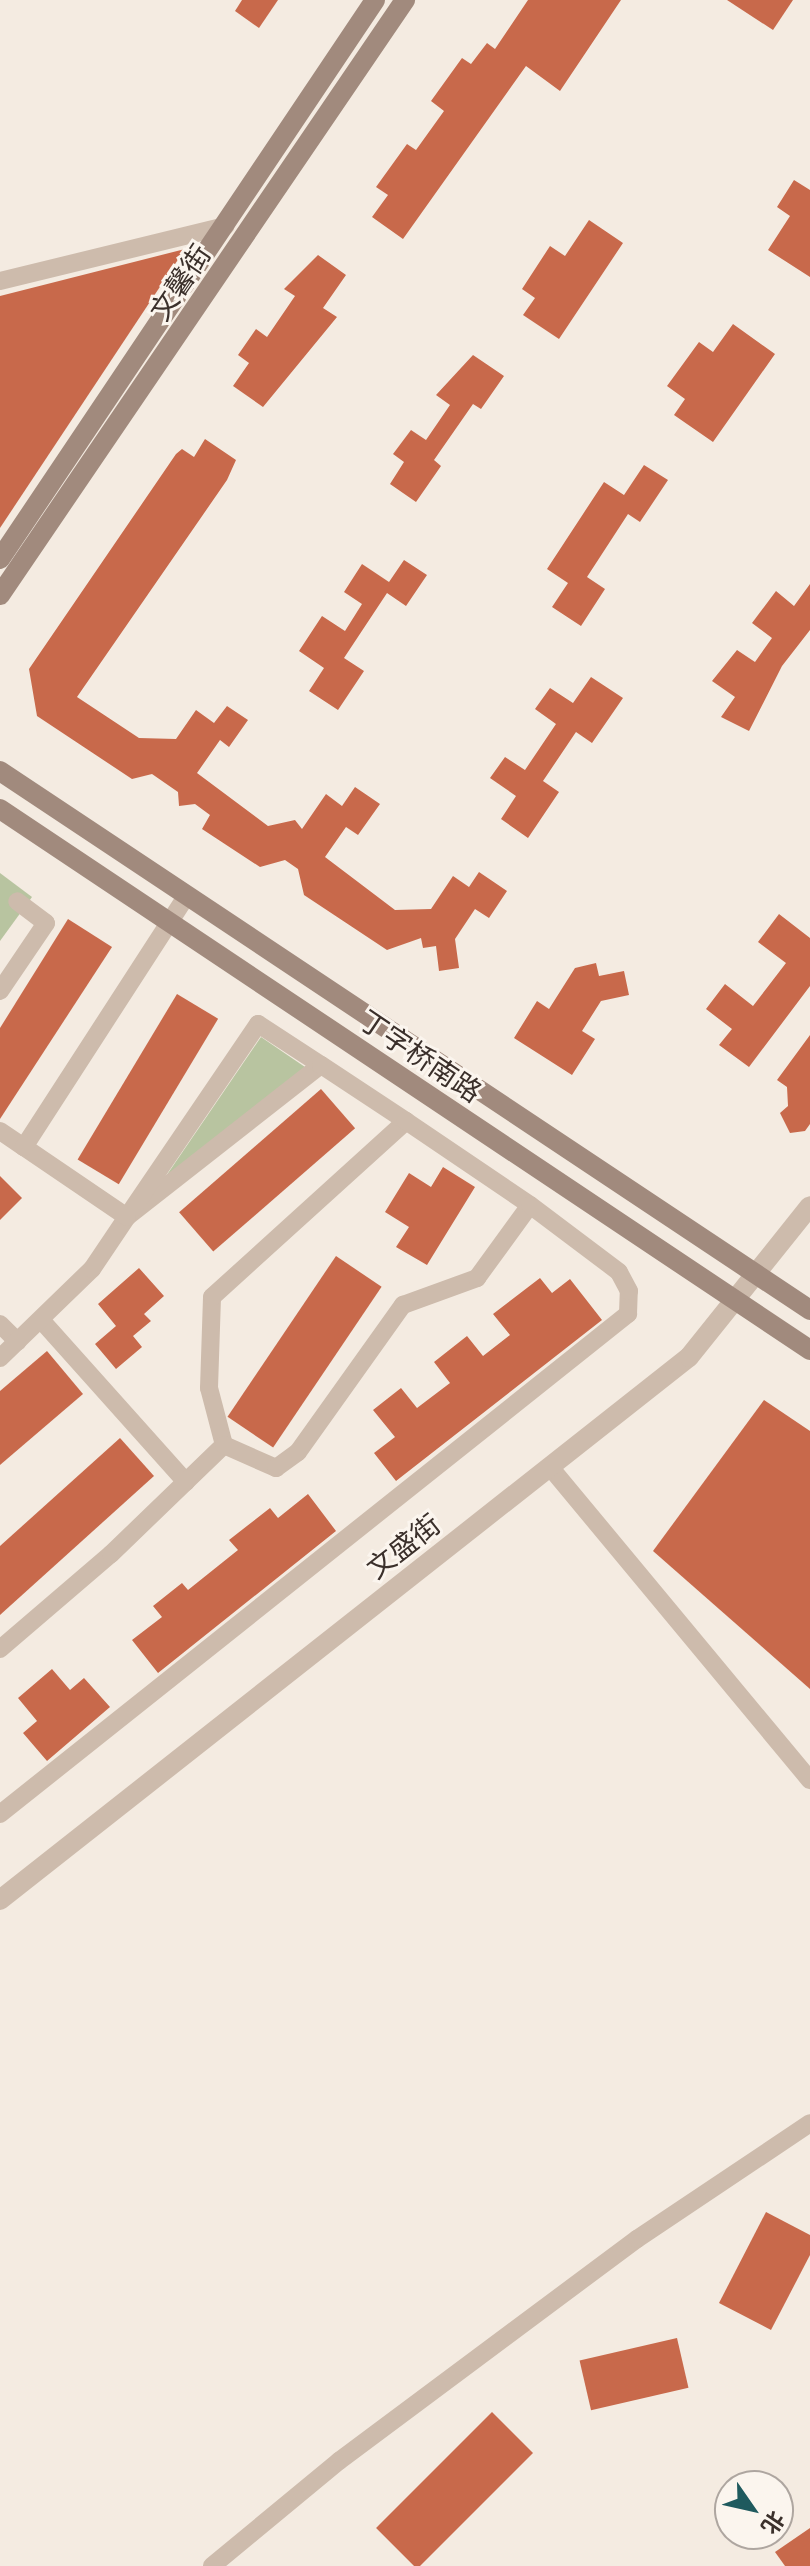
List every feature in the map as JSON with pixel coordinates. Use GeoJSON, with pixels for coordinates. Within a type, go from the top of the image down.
{"type":"FeatureCollection","features":[{"type":"Feature","properties":{"kind":"main road","name":"文馨街"},"geometry":{"type":"LineString","coordinates":[[0,559],[375,0]]}},
{"type":"Feature","properties":{"kind":"main road","name":"文馨街"},"geometry":{"type":"LineString","coordinates":[[0,595],[405,0]]}},
{"type":"Feature","properties":{"kind":"main road","name":"丁字桥南路"},"geometry":{"type":"LineString","coordinates":[[0,771],[810,1310]]}},
{"type":"Feature","properties":{"kind":"main road","name":"丁字桥南路"},"geometry":{"type":"LineString","coordinates":[[0,809],[810,1350]]}},
{"type":"Feature","properties":{"kind":"street"},"geometry":{"type":"LineString","coordinates":[[0,281],[225,226]]}},
{"type":"Feature","properties":{"kind":"street"},"geometry":{"type":"LineString","coordinates":[[24,1147],[186,897]]}},
{"type":"Feature","properties":{"kind":"street"},"geometry":{"type":"LineString","coordinates":[[0,991],[46,923],[17,901]]}},
{"type":"Feature","properties":{"kind":"street"},"geometry":{"type":"LineString","coordinates":[[0,1358],[42,1321],[92,1269],[258,1024],[530,1205],[619,1272],[629,1291],[628,1314],[0,1814]]}},
{"type":"Feature","properties":{"kind":"street"},"geometry":{"type":"LineString","coordinates":[[127,1217],[321,1065]]}},
{"type":"Feature","properties":{"kind":"street"},"geometry":{"type":"LineString","coordinates":[[224,1445],[209,1388],[212,1297],[406,1121]]}},
{"type":"Feature","properties":{"kind":"street"},"geometry":{"type":"LineString","coordinates":[[0,1131],[127,1217]]}},
{"type":"Feature","properties":{"kind":"street"},"geometry":{"type":"LineString","coordinates":[[224,1445],[276,1468],[298,1452],[403,1305],[477,1278],[530,1205]]}},
{"type":"Feature","properties":{"kind":"street","name":"文盛街"},"geometry":{"type":"LineString","coordinates":[[0,1900],[689,1357],[810,1206]]}},
{"type":"Feature","properties":{"kind":"street"},"geometry":{"type":"LineString","coordinates":[[42,1321],[186,1482]]}},
{"type":"Feature","properties":{"kind":"street"},"geometry":{"type":"LineString","coordinates":[[0,1324],[18,1342]]}},
{"type":"Feature","properties":{"kind":"street"},"geometry":{"type":"LineString","coordinates":[[0,1649],[224,1445]]}},
{"type":"Feature","properties":{"kind":"street"},"geometry":{"type":"LineString","coordinates":[[550,1467],[810,1780]]}},
{"type":"Feature","properties":{"kind":"street"},"geometry":{"type":"LineString","coordinates":[[212,2566],[339,2461],[637,2239],[810,2123]]}},
{"type":"Feature","properties":{"kind":"green space"},"geometry":{"type":"Polygon","coordinates":[[[0,873],[32,897],[0,941],[0,873]]]}},
{"type":"Feature","properties":{"kind":"green space"},"geometry":{"type":"Polygon","coordinates":[[[261,1037],[305,1067],[162,1182],[261,1037]]]}},
{"type":"Feature","properties":{"kind":"building"},"geometry":{"type":"Polygon","coordinates":[[[242,0],[278,0],[259,28],[235,11],[242,0]]]}},
{"type":"Feature","properties":{"kind":"building"},"geometry":{"type":"Polygon","coordinates":[[[528,0],[621,0],[560,91],[526,66],[403,239],[372,217],[388,195],[376,187],[407,144],[416,150],[444,111],[431,101],[462,58],[471,64],[487,43],[495,49],[528,0]]]}},
{"type":"Feature","properties":{"kind":"building"},"geometry":{"type":"Polygon","coordinates":[[[727,0],[793,0],[773,30],[727,0]]]}},
{"type":"Feature","properties":{"kind":"building"},"geometry":{"type":"Polygon","coordinates":[[[794,180],[810,190],[810,277],[768,250],[790,216],[777,207],[794,180]]]}},
{"type":"Feature","properties":{"kind":"building"},"geometry":{"type":"Polygon","coordinates":[[[589,220],[623,243],[559,339],[523,315],[535,298],[522,289],[550,246],[565,256],[589,220]]]}},
{"type":"Feature","properties":{"kind":"building"},"geometry":{"type":"Polygon","coordinates":[[[185,249],[0,528],[0,296],[185,249]]]}},
{"type":"Feature","properties":{"kind":"building"},"geometry":{"type":"Polygon","coordinates":[[[318,255],[346,275],[323,308],[337,317],[263,407],[233,386],[249,363],[238,355],[256,329],[267,337],[295,296],[284,289],[318,255]]]}},
{"type":"Feature","properties":{"kind":"building"},"geometry":{"type":"Polygon","coordinates":[[[733,324],[775,354],[713,442],[674,415],[685,399],[667,386],[699,342],[713,352],[733,324]]]}},
{"type":"Feature","properties":{"kind":"building"},"geometry":{"type":"Polygon","coordinates":[[[473,355],[504,376],[481,409],[473,404],[434,460],[441,466],[416,502],[390,484],[404,462],[393,454],[411,430],[426,440],[450,405],[436,395],[473,355]]]}},
{"type":"Feature","properties":{"kind":"building"},"geometry":{"type":"Polygon","coordinates":[[[205,439],[236,460],[227,480],[77,697],[139,738],[176,739],[196,710],[214,723],[227,706],[248,720],[229,747],[220,740],[197,773],[268,826],[295,820],[302,829],[326,794],[342,806],[355,787],[380,804],[358,835],[346,827],[325,857],[395,910],[431,909],[453,876],[469,887],[479,872],[507,891],[489,918],[475,909],[455,939],[459,968],[439,971],[436,946],[423,948],[421,938],[387,950],[304,895],[298,869],[285,860],[260,867],[202,829],[210,815],[195,804],[179,806],[178,792],[152,774],[132,779],[37,716],[29,669],[176,454],[182,449],[194,457],[205,439]]]}},
{"type":"Feature","properties":{"kind":"building"},"geometry":{"type":"Polygon","coordinates":[[[644,465],[668,480],[640,522],[628,514],[587,577],[605,589],[581,626],[552,607],[568,583],[547,569],[604,482],[624,495],[644,465]]]}},
{"type":"Feature","properties":{"kind":"building"},"geometry":{"type":"Polygon","coordinates":[[[404,560],[427,575],[406,606],[387,593],[344,658],[364,671],[338,710],[309,691],[324,668],[299,651],[322,616],[345,631],[362,604],[344,592],[362,564],[389,582],[404,560]]]}},
{"type":"Feature","properties":{"kind":"building"},"geometry":{"type":"Polygon","coordinates":[[[810,584],[810,630],[782,666],[749,731],[721,717],[735,697],[712,681],[737,650],[755,662],[772,638],[752,623],[776,591],[794,606],[810,584]]]}},
{"type":"Feature","properties":{"kind":"building"},"geometry":{"type":"Polygon","coordinates":[[[591,677],[623,698],[592,743],[576,732],[543,781],[559,792],[528,838],[501,819],[516,796],[490,778],[505,757],[525,770],[556,724],[535,709],[550,688],[573,703],[591,677]]]}},
{"type":"Feature","properties":{"kind":"building"},"geometry":{"type":"Polygon","coordinates":[[[779,914],[810,938],[810,986],[749,1067],[719,1045],[732,1029],[706,1009],[725,984],[753,1006],[786,963],[758,942],[779,914]]]}},
{"type":"Feature","properties":{"kind":"building"},"geometry":{"type":"Polygon","coordinates":[[[68,919],[112,947],[0,1119],[0,1028],[68,919]]]}},
{"type":"Feature","properties":{"kind":"building"},"geometry":{"type":"Polygon","coordinates":[[[596,963],[599,976],[624,971],[629,995],[601,1001],[582,1031],[595,1039],[572,1075],[514,1038],[537,1001],[549,1009],[575,968],[596,963]]]}},
{"type":"Feature","properties":{"kind":"building"},"geometry":{"type":"Polygon","coordinates":[[[177,994],[218,1019],[119,1184],[78,1159],[177,994]]]}},
{"type":"Feature","properties":{"kind":"building"},"geometry":{"type":"Polygon","coordinates":[[[810,1035],[810,1124],[805,1131],[790,1133],[780,1113],[788,1106],[787,1087],[777,1080],[810,1035]]]}},
{"type":"Feature","properties":{"kind":"building"},"geometry":{"type":"Polygon","coordinates":[[[321,1089],[355,1128],[213,1252],[179,1212],[321,1089]]]}},
{"type":"Feature","properties":{"kind":"building"},"geometry":{"type":"Polygon","coordinates":[[[443,1167],[475,1187],[427,1265],[396,1247],[409,1227],[385,1212],[409,1173],[431,1187],[443,1167]]]}},
{"type":"Feature","properties":{"kind":"building"},"geometry":{"type":"Polygon","coordinates":[[[0,1176],[22,1198],[0,1220],[0,1176]]]}},
{"type":"Feature","properties":{"kind":"building"},"geometry":{"type":"Polygon","coordinates":[[[336,1256],[382,1287],[273,1448],[228,1417],[336,1256]]]}},
{"type":"Feature","properties":{"kind":"building"},"geometry":{"type":"Polygon","coordinates":[[[139,1268],[164,1296],[144,1314],[151,1321],[133,1336],[142,1347],[116,1369],[95,1344],[116,1326],[98,1304],[139,1268]]]}},
{"type":"Feature","properties":{"kind":"building"},"geometry":{"type":"Polygon","coordinates":[[[540,1278],[552,1293],[570,1279],[602,1320],[396,1481],[374,1453],[395,1437],[373,1410],[401,1388],[417,1408],[450,1383],[434,1362],[467,1336],[483,1356],[510,1335],[493,1314],[540,1278]]]}},
{"type":"Feature","properties":{"kind":"building"},"geometry":{"type":"Polygon","coordinates":[[[47,1351],[83,1394],[0,1465],[0,1391],[47,1351]]]}},
{"type":"Feature","properties":{"kind":"building"},"geometry":{"type":"Polygon","coordinates":[[[764,1400],[810,1431],[810,1689],[653,1551],[764,1400]]]}},
{"type":"Feature","properties":{"kind":"building"},"geometry":{"type":"Polygon","coordinates":[[[120,1438],[154,1476],[0,1615],[0,1546],[120,1438]]]}},
{"type":"Feature","properties":{"kind":"building"},"geometry":{"type":"Polygon","coordinates":[[[308,1494],[336,1531],[158,1673],[132,1640],[162,1617],[153,1606],[182,1583],[188,1590],[238,1550],[229,1540],[270,1508],[278,1518],[308,1494]]]}},
{"type":"Feature","properties":{"kind":"building"},"geometry":{"type":"Polygon","coordinates":[[[52,1669],[70,1690],[84,1678],[110,1707],[47,1761],[23,1733],[37,1721],[18,1698],[52,1669]]]}},
{"type":"Feature","properties":{"kind":"building"},"geometry":{"type":"Polygon","coordinates":[[[766,2212],[810,2235],[810,2255],[771,2330],[719,2303],[766,2212]]]}},
{"type":"Feature","properties":{"kind":"building"},"geometry":{"type":"Polygon","coordinates":[[[677,2338],[688,2388],[591,2410],[580,2360],[677,2338]]]}},
{"type":"Feature","properties":{"kind":"building"},"geometry":{"type":"Polygon","coordinates":[[[492,2412],[533,2453],[420,2566],[414,2566],[376,2528],[492,2412]]]}},
{"type":"Feature","properties":{"kind":"building"},"geometry":{"type":"Polygon","coordinates":[[[810,2528],[810,2566],[785,2566],[775,2552],[794,2550],[794,2539],[810,2528]]]}}]}
